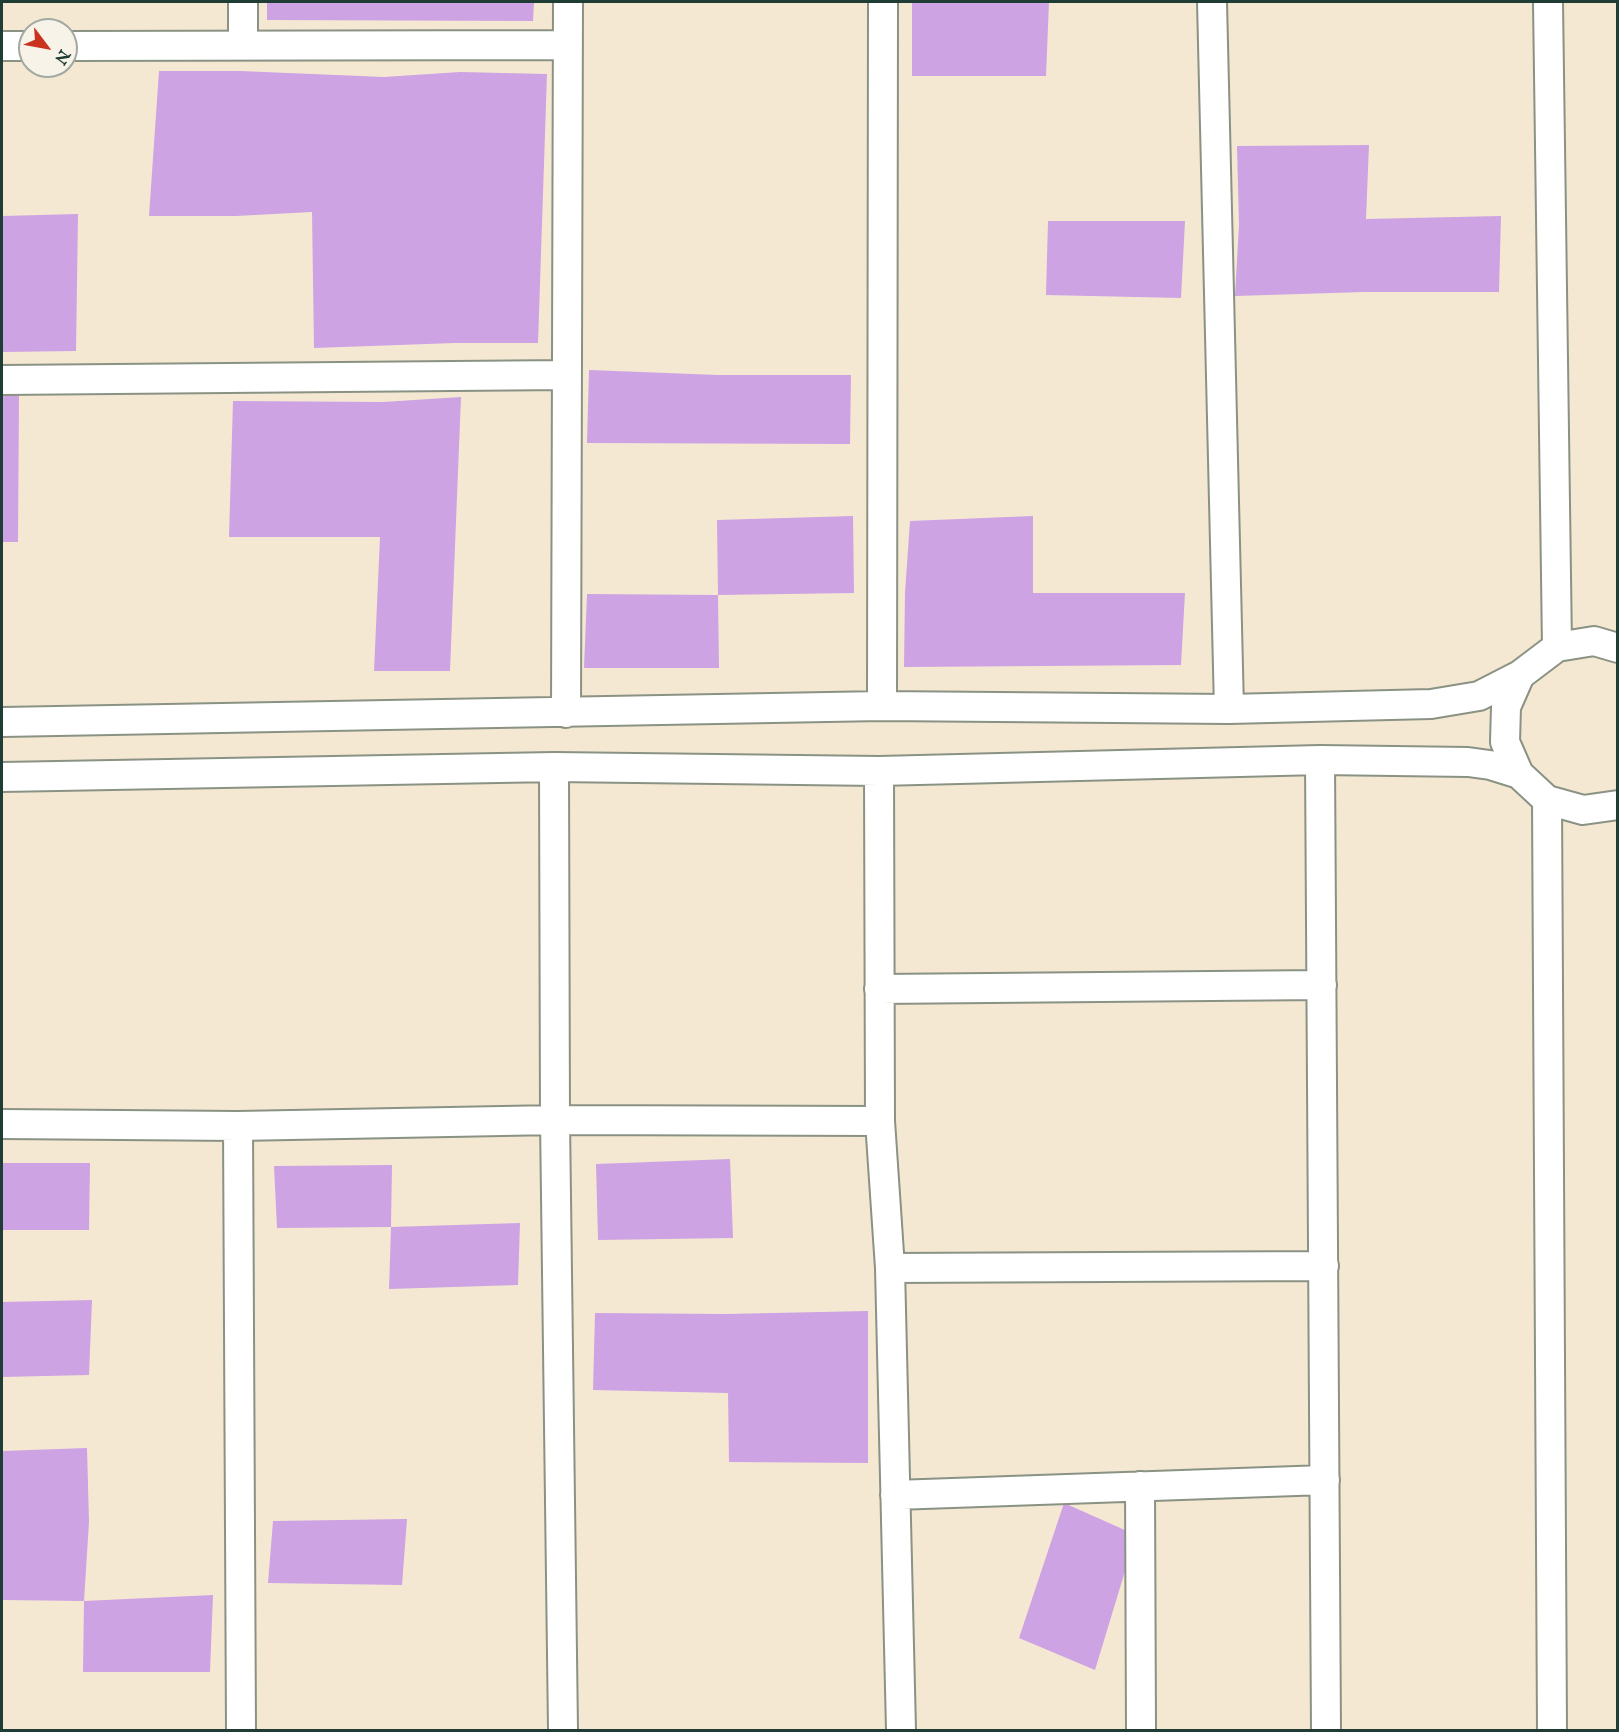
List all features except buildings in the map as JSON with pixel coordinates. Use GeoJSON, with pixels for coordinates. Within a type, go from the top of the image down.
{"type":"FeatureCollection","features":[{"type":"Feature","properties":{"kind":"street"},"geometry":{"type":"LineString","coordinates":[[243,2],[243,45]]}},
{"type":"Feature","properties":{"kind":"street"},"geometry":{"type":"LineString","coordinates":[[566,712],[568,2]]}},
{"type":"Feature","properties":{"kind":"street"},"geometry":{"type":"LineString","coordinates":[[882,706],[883,2]]}},
{"type":"Feature","properties":{"kind":"street"},"geometry":{"type":"LineString","coordinates":[[1212,2],[1229,709]]}},
{"type":"Feature","properties":{"kind":"street"},"geometry":{"type":"LineString","coordinates":[[1548,2],[1557,647]]}},
{"type":"Feature","properties":{"kind":"street"},"geometry":{"type":"LineString","coordinates":[[78,46],[568,45]]}},
{"type":"Feature","properties":{"kind":"street"},"geometry":{"type":"LineString","coordinates":[[2,46],[18,46]]}},
{"type":"Feature","properties":{"kind":"street"},"geometry":{"type":"LineString","coordinates":[[2,380],[566,375]]}},
{"type":"Feature","properties":{"kind":"street"},"geometry":{"type":"LineString","coordinates":[[2,722],[882,706],[1229,709],[1442,702],[1479,696],[1520,675],[1557,647],[1594,641],[1617,648]]}},
{"type":"Feature","properties":{"kind":"street"},"geometry":{"type":"LineString","coordinates":[[1518,774],[1505,742],[1506,707],[1520,675]]}},
{"type":"Feature","properties":{"kind":"street"},"geometry":{"type":"LineString","coordinates":[[1320,760],[1326,1731]]}},
{"type":"Feature","properties":{"kind":"street"},"geometry":{"type":"LineString","coordinates":[[2,777],[554,767],[879,771],[1320,760],[1468,762],[1490,765],[1518,774],[1547,800],[1583,810],[1617,804]]}},
{"type":"Feature","properties":{"kind":"street"},"geometry":{"type":"LineString","coordinates":[[554,767],[555,1120],[563,1731]]}},
{"type":"Feature","properties":{"kind":"street"},"geometry":{"type":"LineString","coordinates":[[879,771],[880,1121],[890,1268],[901,1731]]}},
{"type":"Feature","properties":{"kind":"street"},"geometry":{"type":"LineString","coordinates":[[1547,800],[1552,1731]]}},
{"type":"Feature","properties":{"kind":"street"},"geometry":{"type":"LineString","coordinates":[[879,989],[1322,985]]}},
{"type":"Feature","properties":{"kind":"street"},"geometry":{"type":"LineString","coordinates":[[2,1124],[238,1126],[555,1120],[880,1121]]}},
{"type":"Feature","properties":{"kind":"street"},"geometry":{"type":"LineString","coordinates":[[238,1126],[241,1731]]}},
{"type":"Feature","properties":{"kind":"street"},"geometry":{"type":"LineString","coordinates":[[890,1268],[1324,1266]]}},
{"type":"Feature","properties":{"kind":"street"},"geometry":{"type":"LineString","coordinates":[[895,1495],[1325,1480]]}},
{"type":"Feature","properties":{"kind":"street"},"geometry":{"type":"LineString","coordinates":[[1140,1486],[1141,1731]]}}]}
